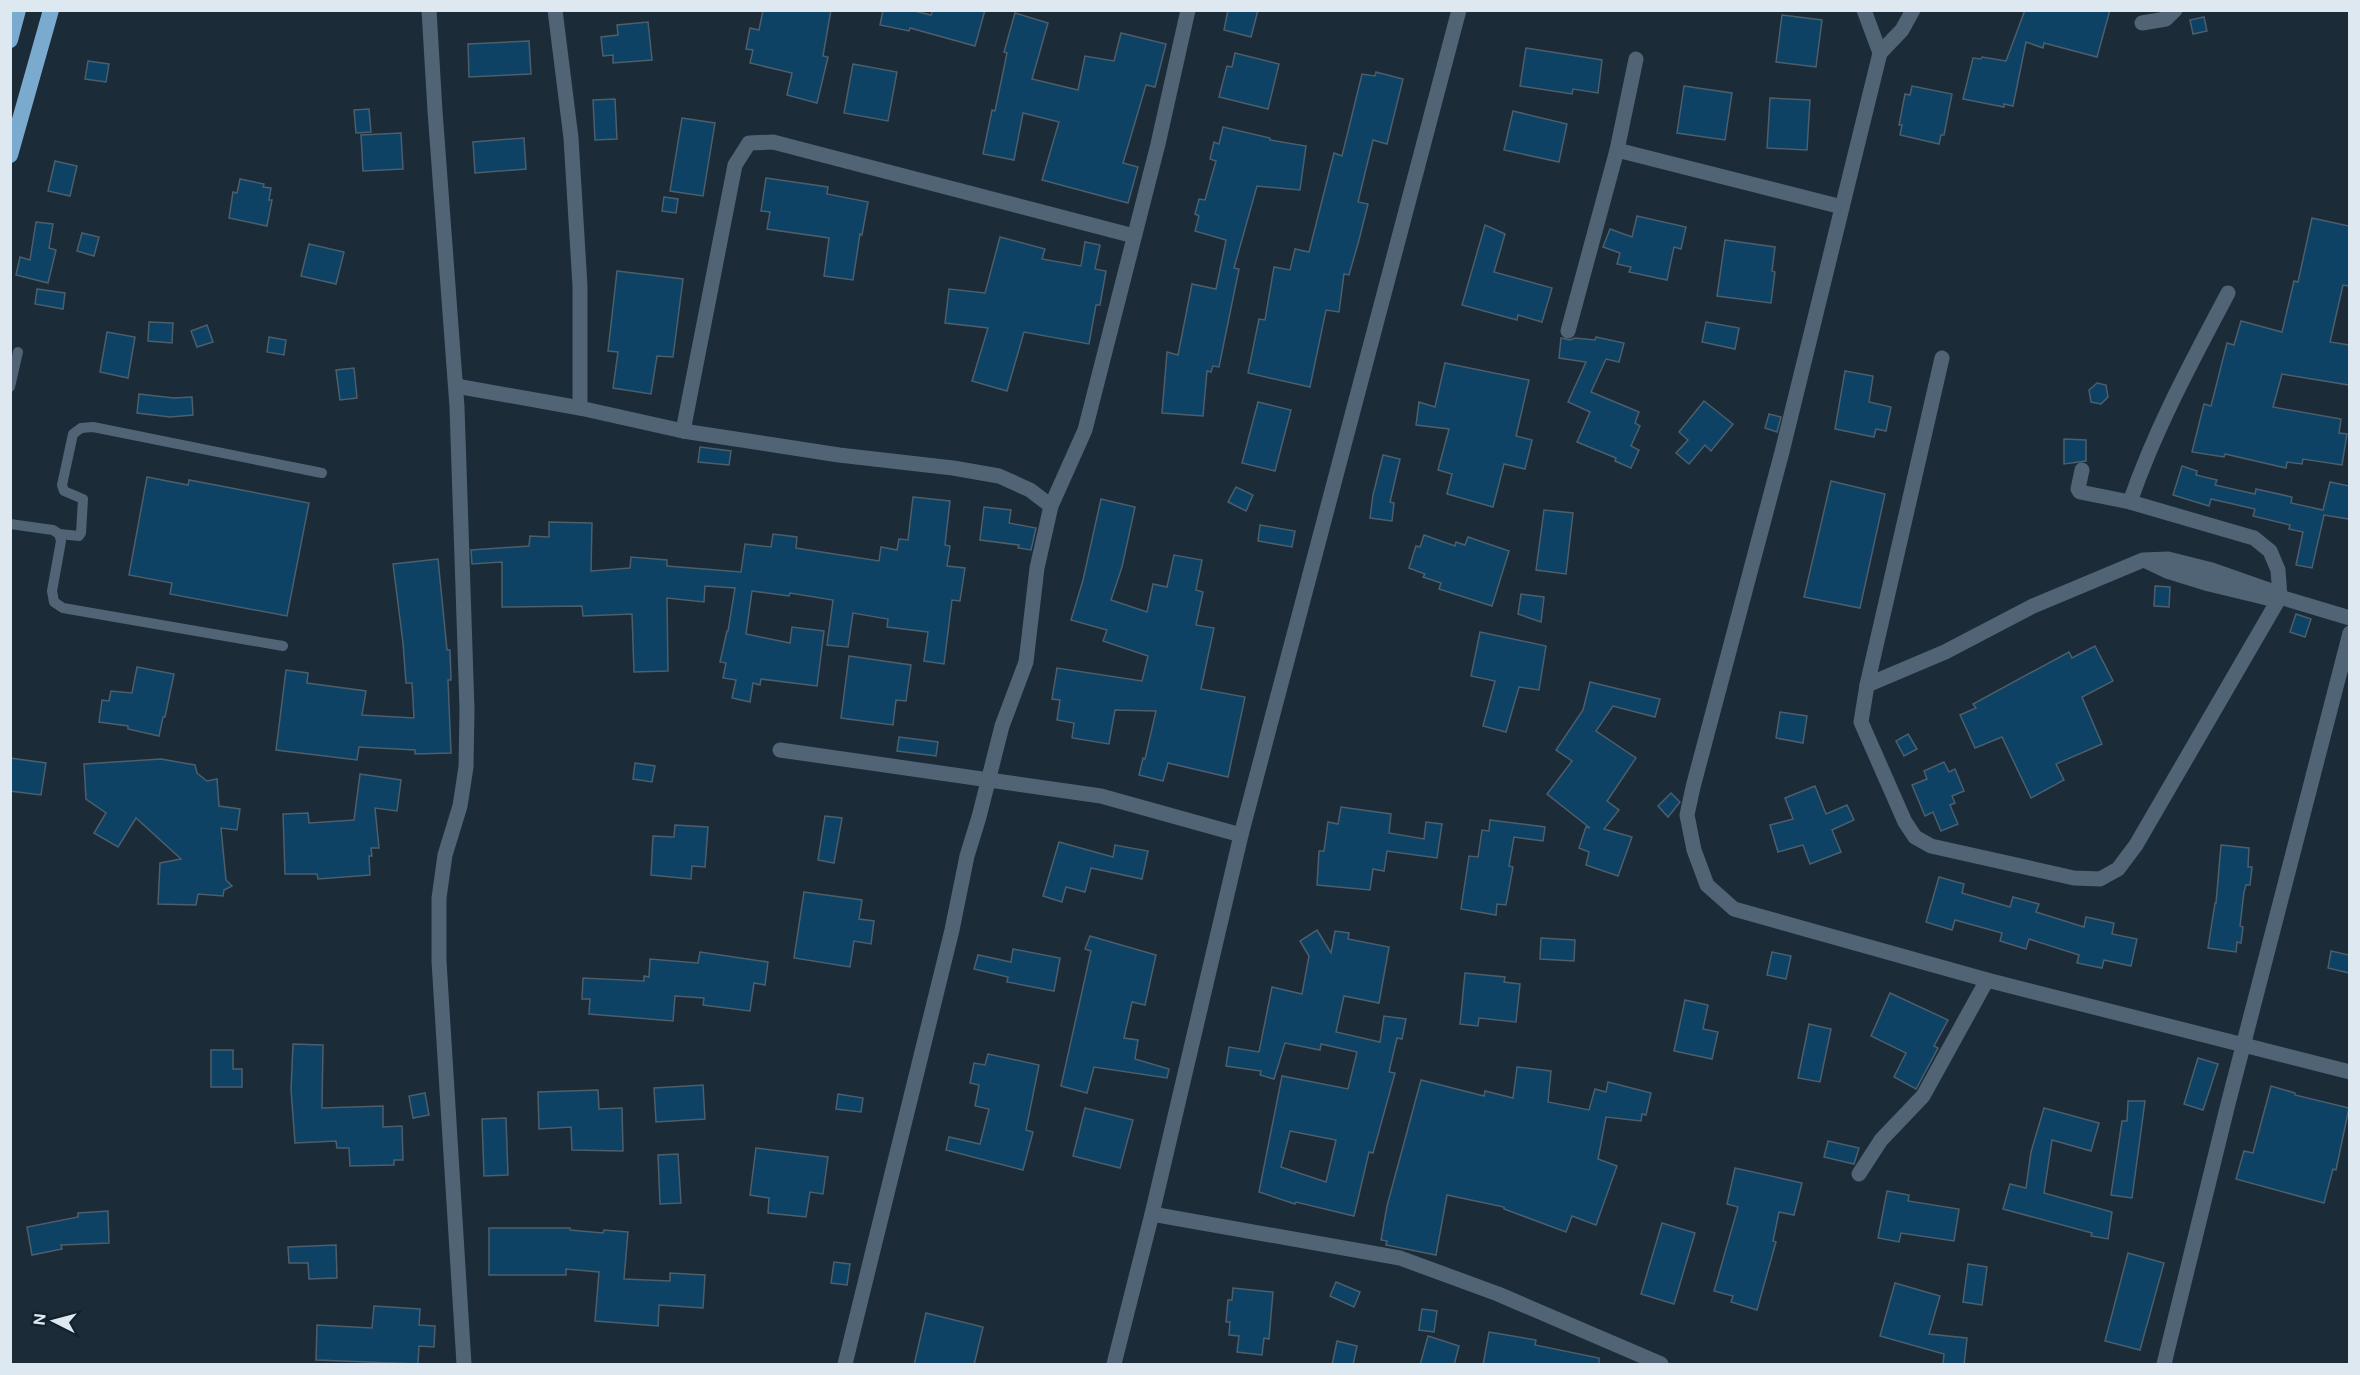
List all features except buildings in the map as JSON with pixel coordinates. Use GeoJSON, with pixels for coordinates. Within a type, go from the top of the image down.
{"type":"FeatureCollection","features":[{"type":"Feature","properties":{"kind":"highway"},"geometry":{"type":"LineString","coordinates":[[10,40],[18,10]]}},
{"type":"Feature","properties":{"kind":"highway"},"geometry":{"type":"LineString","coordinates":[[10,155],[51,10]]}},
{"type":"Feature","properties":{"kind":"street"},"geometry":{"type":"LineString","coordinates":[[429,10],[456,386],[466,674],[466,767],[460,806],[443,866],[439,898],[439,961],[464,1365]]}},
{"type":"Feature","properties":{"kind":"street"},"geometry":{"type":"LineString","coordinates":[[555,10],[573,161],[580,286],[580,408]]}},
{"type":"Feature","properties":{"kind":"street"},"geometry":{"type":"LineString","coordinates":[[845,1365],[950,942],[967,855],[1002,726],[1026,662],[1037,568],[1051,506],[1085,430],[1188,10]]}},
{"type":"Feature","properties":{"kind":"street"},"geometry":{"type":"LineString","coordinates":[[1864,10],[1880,53]]}},
{"type":"Feature","properties":{"kind":"street"},"geometry":{"type":"LineString","coordinates":[[1913,10],[1902,30],[1880,53],[1782,452],[1693,787],[1687,815],[1694,850],[1707,885],[1734,909],[1988,980],[2349,1072]]}},
{"type":"Feature","properties":{"kind":"street"},"geometry":{"type":"LineString","coordinates":[[2142,23],[2166,19],[2175,10]]}},
{"type":"Feature","properties":{"kind":"street"},"geometry":{"type":"LineString","coordinates":[[1114,1365],[1241,835],[1454,12]]}},
{"type":"Feature","properties":{"kind":"street"},"geometry":{"type":"LineString","coordinates":[[1568,332],[1617,150],[1636,59]]}},
{"type":"Feature","properties":{"kind":"street"},"geometry":{"type":"LineString","coordinates":[[683,431],[735,165],[749,143],[773,142],[1134,236]]}},
{"type":"Feature","properties":{"kind":"street"},"geometry":{"type":"LineString","coordinates":[[1617,150],[1842,207]]}},
{"type":"Feature","properties":{"kind":"street"},"geometry":{"type":"LineString","coordinates":[[2130,502],[2142,466],[2228,293]]}},
{"type":"Feature","properties":{"kind":"street"},"geometry":{"type":"LineString","coordinates":[[1942,358],[1867,685],[1861,722],[1905,822],[1915,837],[1931,846],[2074,878],[2100,879],[2118,869],[2136,845],[2277,597],[2277,570],[2270,550],[2254,538],[2130,502],[2080,492],[2078,489],[2082,470]]}},
{"type":"Feature","properties":{"kind":"street"},"geometry":{"type":"LineString","coordinates":[[456,386],[580,408],[683,431],[999,476],[1030,490],[1051,506]]}},
{"type":"Feature","properties":{"kind":"street"},"geometry":{"type":"LineString","coordinates":[[1867,685],[1945,652],[2033,606],[2143,560],[2168,559],[2212,570],[2269,590],[2277,597],[2349,618]]}},
{"type":"Feature","properties":{"kind":"street"},"geometry":{"type":"LineString","coordinates":[[2164,1365],[2243,1045],[2349,633]]}},
{"type":"Feature","properties":{"kind":"street"},"geometry":{"type":"LineString","coordinates":[[780,750],[1101,796],[1241,835]]}},
{"type":"Feature","properties":{"kind":"street"},"geometry":{"type":"LineString","coordinates":[[1860,1174],[1881,1140],[1923,1096],[1988,980]]}},
{"type":"Feature","properties":{"kind":"street"},"geometry":{"type":"LineString","coordinates":[[1152,1214],[1400,1258],[1498,1294],[1661,1365]]}},
{"type":"Feature","properties":{"kind":"lane"},"geometry":{"type":"LineString","coordinates":[[10,387],[18,352]]}},
{"type":"Feature","properties":{"kind":"lane"},"geometry":{"type":"LineString","coordinates":[[10,524],[53,530],[59,534],[74,537],[79,536],[83,499],[64,491],[62,485],[73,434],[81,428],[93,427],[322,473]]}},
{"type":"Feature","properties":{"kind":"lane"},"geometry":{"type":"LineString","coordinates":[[59,534],[60,542],[52,591],[54,602],[63,608],[284,646]]}}]}
